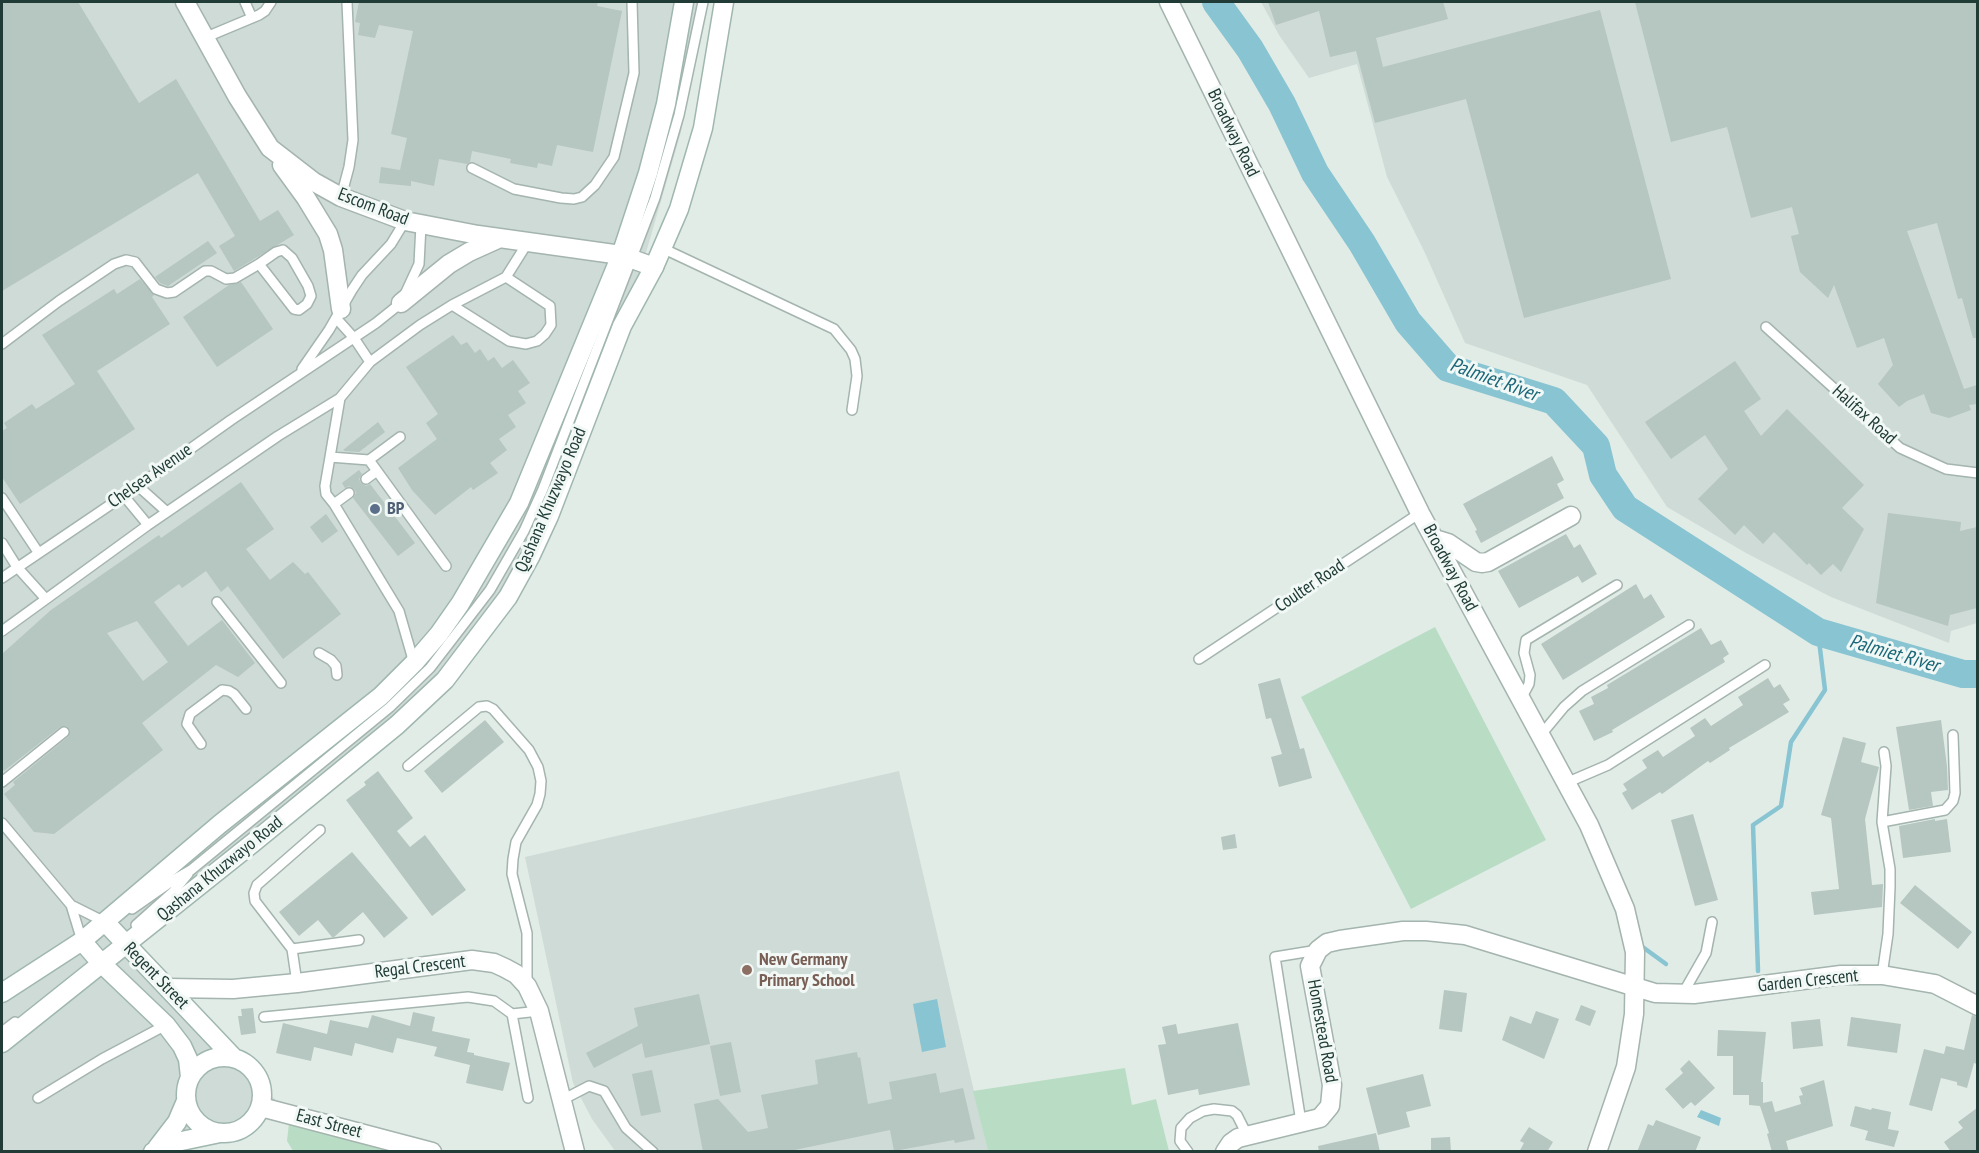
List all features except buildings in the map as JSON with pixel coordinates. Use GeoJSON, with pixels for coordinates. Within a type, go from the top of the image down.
{"type":"FeatureCollection","features":[{"type":"Feature","properties":{"kind":"street","name":"Escom Road"},"geometry":{"type":"LineString","coordinates":[[185,2],[237,96],[270,148],[306,176],[341,197],[413,223],[626,257],[654,267]]}},
{"type":"Feature","properties":{"kind":"street","name":"Qashana Khuzwayo Road"},"geometry":{"type":"LineString","coordinates":[[2,993],[91,952],[115,933],[220,824],[381,696],[414,663],[460,604],[519,503],[626,257],[666,104],[684,2]]}},
{"type":"Feature","properties":{"kind":"street","name":"Qashana Khuzwayo Road"},"geometry":{"type":"LineString","coordinates":[[2,1043],[91,952],[397,725],[445,680],[508,597],[549,516],[622,326],[654,267],[680,209],[704,128],[724,2]]}},
{"type":"Feature","properties":{"kind":"street","name":"Broadway Road"},"geometry":{"type":"LineString","coordinates":[[1169,2],[1420,513],[1589,825],[1625,909],[1635,952],[1634,1014],[1626,1067],[1597,1152]]}},
{"type":"Feature","properties":{"kind":"street"},"geometry":{"type":"LineString","coordinates":[[270,148],[306,198],[328,234],[333,250],[339,313]]}},
{"type":"Feature","properties":{"kind":"street"},"geometry":{"type":"LineString","coordinates":[[401,303],[449,264],[500,238]]}},
{"type":"Feature","properties":{"kind":"street"},"geometry":{"type":"LineString","coordinates":[[1435,539],[1448,543],[1476,562],[1488,562],[1571,516]]}},
{"type":"Feature","properties":{"kind":"street"},"geometry":{"type":"LineString","coordinates":[[1318,950],[1327,943],[1340,940],[1402,931],[1447,933],[1488,941],[1634,988]]}},
{"type":"Feature","properties":{"kind":"street","name":"Regent Street"},"geometry":{"type":"LineString","coordinates":[[115,933],[233,1057]]}},
{"type":"Feature","properties":{"kind":"street","name":"Homestead Road"},"geometry":{"type":"LineString","coordinates":[[1225,1152],[1231,1143],[1247,1135],[1320,1118],[1327,1113],[1332,1098],[1332,1085],[1310,966],[1318,950]]}},
{"type":"Feature","properties":{"kind":"street","name":"Regent Street"},"geometry":{"type":"LineString","coordinates":[[91,952],[166,1025],[183,1046],[188,1059],[190,1077]]}},
{"type":"Feature","properties":{"kind":"street","name":"Regal Crescent"},"geometry":{"type":"LineString","coordinates":[[168,988],[233,989],[472,960],[494,963],[516,974],[532,993],[539,1011],[575,1152]]}},
{"type":"Feature","properties":{"kind":"street","name":"Garden Crescent"},"geometry":{"type":"LineString","coordinates":[[1634,988],[1655,993],[1682,995],[1841,975],[1882,975],[1935,984],[1977,1006]]}},
{"type":"Feature","properties":{"kind":"street"},"geometry":{"type":"LineString","coordinates":[[153,1151],[172,1143],[234,1132],[255,1118],[261,1107],[263,1094],[258,1076],[245,1062],[233,1057],[220,1056],[208,1059],[190,1077],[186,1089],[186,1101],[190,1113],[198,1123],[209,1130],[222,1133]]}},
{"type":"Feature","properties":{"kind":"street"},"geometry":{"type":"LineString","coordinates":[[153,1151],[177,1122],[186,1101]]}},
{"type":"Feature","properties":{"kind":"street","name":"East Street"},"geometry":{"type":"LineString","coordinates":[[261,1107],[432,1152]]}},
{"type":"Feature","properties":{"kind":"lane"},"geometry":{"type":"LineString","coordinates":[[245,2],[252,18]]}},
{"type":"Feature","properties":{"kind":"lane"},"geometry":{"type":"LineString","coordinates":[[204,38],[252,18],[265,11],[271,2]]}},
{"type":"Feature","properties":{"kind":"lane"},"geometry":{"type":"LineString","coordinates":[[341,197],[353,140],[347,2]]}},
{"type":"Feature","properties":{"kind":"lane"},"geometry":{"type":"LineString","coordinates":[[472,168],[514,189],[561,198],[582,197],[595,185],[614,157],[634,73],[629,2]]}},
{"type":"Feature","properties":{"kind":"lane"},"geometry":{"type":"LineString","coordinates":[[115,933],[165,885],[191,870],[390,707],[430,668],[474,614],[505,566],[543,489],[626,257],[669,154],[680,115],[703,2]]}},
{"type":"Feature","properties":{"kind":"lane","name":"Chelsea Avenue"},"geometry":{"type":"LineString","coordinates":[[299,374],[362,275],[413,223]]}},
{"type":"Feature","properties":{"kind":"lane","name":"Chelsea Avenue"},"geometry":{"type":"LineString","coordinates":[[2,578],[354,338],[401,303],[419,264],[413,223]]}},
{"type":"Feature","properties":{"kind":"lane"},"geometry":{"type":"LineString","coordinates":[[2,631],[148,525],[278,436],[340,398],[370,362],[420,325],[452,305],[506,277],[528,242]]}},
{"type":"Feature","properties":{"kind":"lane"},"geometry":{"type":"LineString","coordinates":[[662,248],[834,329],[851,350],[855,359],[857,376],[852,410]]}},
{"type":"Feature","properties":{"kind":"lane"},"geometry":{"type":"LineString","coordinates":[[2,344],[59,301],[121,261],[135,261],[156,289],[167,293],[174,292],[205,271],[230,279],[259,264],[278,250],[287,252],[308,286],[310,296],[307,304],[299,310],[294,309],[259,264]]}},
{"type":"Feature","properties":{"kind":"lane"},"geometry":{"type":"LineString","coordinates":[[452,305],[509,341],[526,344],[537,341],[551,325],[550,306],[506,277]]}},
{"type":"Feature","properties":{"kind":"lane"},"geometry":{"type":"LineString","coordinates":[[339,313],[370,362]]}},
{"type":"Feature","properties":{"kind":"lane","name":"Halifax Road"},"geometry":{"type":"LineString","coordinates":[[1766,327],[1900,448],[1946,469],[1977,473]]}},
{"type":"Feature","properties":{"kind":"lane"},"geometry":{"type":"LineString","coordinates":[[340,398],[325,486],[326,494],[399,611],[414,663]]}},
{"type":"Feature","properties":{"kind":"lane"},"geometry":{"type":"LineString","coordinates":[[330,457],[369,460],[399,437]]}},
{"type":"Feature","properties":{"kind":"lane"},"geometry":{"type":"LineString","coordinates":[[369,460],[446,566]]}},
{"type":"Feature","properties":{"kind":"lane"},"geometry":{"type":"LineString","coordinates":[[366,480],[377,471]]}},
{"type":"Feature","properties":{"kind":"lane"},"geometry":{"type":"LineString","coordinates":[[138,486],[168,512]]}},
{"type":"Feature","properties":{"kind":"lane"},"geometry":{"type":"LineString","coordinates":[[334,504],[349,493]]}},
{"type":"Feature","properties":{"kind":"lane"},"geometry":{"type":"LineString","coordinates":[[124,496],[148,525]]}},
{"type":"Feature","properties":{"kind":"lane"},"geometry":{"type":"LineString","coordinates":[[2,498],[38,552]]}},
{"type":"Feature","properties":{"kind":"lane","name":"Coulter Road"},"geometry":{"type":"LineString","coordinates":[[1199,659],[1420,513]]}},
{"type":"Feature","properties":{"kind":"lane"},"geometry":{"type":"LineString","coordinates":[[2,543],[17,567],[45,598]]}},
{"type":"Feature","properties":{"kind":"lane"},"geometry":{"type":"LineString","coordinates":[[1520,699],[1529,684],[1530,675],[1524,653],[1526,640],[1617,585]]}},
{"type":"Feature","properties":{"kind":"lane"},"geometry":{"type":"LineString","coordinates":[[217,602],[281,683]]}},
{"type":"Feature","properties":{"kind":"lane"},"geometry":{"type":"LineString","coordinates":[[1540,736],[1564,707],[1582,691],[1689,625]]}},
{"type":"Feature","properties":{"kind":"lane"},"geometry":{"type":"LineString","coordinates":[[319,653],[336,666],[337,675]]}},
{"type":"Feature","properties":{"kind":"lane"},"geometry":{"type":"LineString","coordinates":[[1566,783],[1608,765],[1764,665]]}},
{"type":"Feature","properties":{"kind":"lane"},"geometry":{"type":"LineString","coordinates":[[201,744],[187,724],[190,714],[222,690],[234,694],[246,709]]}},
{"type":"Feature","properties":{"kind":"lane"},"geometry":{"type":"LineString","coordinates":[[408,766],[479,707],[487,706],[493,709],[529,750],[538,767],[541,781],[540,794],[537,805],[516,842],[512,874],[527,933],[527,986]]}},
{"type":"Feature","properties":{"kind":"lane"},"geometry":{"type":"LineString","coordinates":[[2,782],[64,732]]}},
{"type":"Feature","properties":{"kind":"lane"},"geometry":{"type":"LineString","coordinates":[[1882,822],[1945,810],[1953,801],[1955,793],[1953,735]]}},
{"type":"Feature","properties":{"kind":"lane"},"geometry":{"type":"LineString","coordinates":[[1882,975],[1888,934],[1890,887],[1890,869],[1882,822],[1886,766],[1884,752]]}},
{"type":"Feature","properties":{"kind":"lane","name":"Regent Street"},"geometry":{"type":"LineString","coordinates":[[2,823],[71,905],[91,952]]}},
{"type":"Feature","properties":{"kind":"lane"},"geometry":{"type":"LineString","coordinates":[[297,983],[292,949],[255,901],[254,893],[257,885],[320,830]]}},
{"type":"Feature","properties":{"kind":"lane"},"geometry":{"type":"LineString","coordinates":[[115,933],[174,891],[191,870]]}},
{"type":"Feature","properties":{"kind":"lane","name":"Regent Street"},"geometry":{"type":"LineString","coordinates":[[71,905],[115,933]]}},
{"type":"Feature","properties":{"kind":"lane"},"geometry":{"type":"LineString","coordinates":[[1682,995],[1706,953],[1712,922]]}},
{"type":"Feature","properties":{"kind":"lane"},"geometry":{"type":"LineString","coordinates":[[292,949],[359,940]]}},
{"type":"Feature","properties":{"kind":"lane"},"geometry":{"type":"LineString","coordinates":[[1300,1122],[1275,957],[1318,950]]}},
{"type":"Feature","properties":{"kind":"lane"},"geometry":{"type":"LineString","coordinates":[[2,1001],[91,952]]}},
{"type":"Feature","properties":{"kind":"lane"},"geometry":{"type":"LineString","coordinates":[[2,1032],[51,996],[91,952]]}},
{"type":"Feature","properties":{"kind":"lane"},"geometry":{"type":"LineString","coordinates":[[264,1017],[468,997],[494,1001],[512,1014],[539,1011]]}},
{"type":"Feature","properties":{"kind":"lane"},"geometry":{"type":"LineString","coordinates":[[512,1014],[528,1098]]}},
{"type":"Feature","properties":{"kind":"lane"},"geometry":{"type":"LineString","coordinates":[[38,1098],[102,1059],[166,1025]]}},
{"type":"Feature","properties":{"kind":"lane"},"geometry":{"type":"LineString","coordinates":[[562,1100],[589,1086],[604,1091],[626,1128],[653,1152]]}},
{"type":"Feature","properties":{"kind":"lane"},"geometry":{"type":"LineString","coordinates":[[1188,1152],[1180,1141],[1181,1128],[1190,1118],[1203,1111],[1214,1109],[1232,1111],[1237,1115],[1247,1135]]}},
{"type":"Feature","properties":{"kind":"shaded area"},"geometry":{"type":"Polygon","coordinates":[[[2,2],[704,2],[681,132],[643,263],[621,325],[529,555],[443,679],[127,943],[234,1059],[290,1114],[262,1110],[156,1151],[2,1152],[2,2]]]}},
{"type":"Feature","properties":{"kind":"shaded area"},"geometry":{"type":"Polygon","coordinates":[[[1261,2],[1977,2],[1977,623],[1951,631],[1949,643],[1831,597],[1746,553],[1667,507],[1587,385],[1465,343],[1425,253],[1387,177],[1357,64],[1309,78],[1279,35],[1261,2]]]}},
{"type":"Feature","properties":{"kind":"shaded area","name":"New Germany Primary School"},"geometry":{"type":"Polygon","coordinates":[[[899,771],[988,1151],[615,1151],[592,1119],[573,1083],[525,857],[899,771]]]}},
{"type":"Feature","properties":{"kind":"green space"},"geometry":{"type":"Polygon","coordinates":[[[1435,627],[1546,840],[1411,909],[1301,697],[1435,627]]]}},
{"type":"Feature","properties":{"kind":"green space"},"geometry":{"type":"Polygon","coordinates":[[[1125,1068],[1132,1105],[1156,1099],[1169,1151],[988,1151],[973,1091],[1125,1068]]]}},
{"type":"Feature","properties":{"kind":"green space"},"geometry":{"type":"Polygon","coordinates":[[[290,1114],[433,1151],[293,1151],[287,1141],[290,1114]]]}},
{"type":"Feature","properties":{"kind":"water"},"geometry":{"type":"Polygon","coordinates":[[[937,999],[946,1047],[922,1052],[913,1004],[937,999]]]}},
{"type":"Feature","properties":{"kind":"water"},"geometry":{"type":"Polygon","coordinates":[[[1701,1110],[1721,1118],[1719,1126],[1697,1117],[1701,1110]]]}},
{"type":"Feature","properties":{"kind":"waterway","name":"Palmiet River"},"geometry":{"type":"LineString","coordinates":[[1216,2],[1250,49],[1282,104],[1315,173],[1362,243],[1408,322],[1448,368],[1554,401],[1596,446],[1603,475],[1625,508],[1818,632],[1963,674],[1978,674]]}},
{"type":"Feature","properties":{"kind":"waterway"},"geometry":{"type":"LineString","coordinates":[[1758,971],[1753,825],[1781,806],[1791,742],[1825,690],[1818,632]]}},
{"type":"Feature","properties":{"kind":"waterway"},"geometry":{"type":"LineString","coordinates":[[1644,948],[1666,964]]}},
{"type":"Feature","properties":{"kind":"place","name":"BP"},"geometry":{"type":"Point","coordinates":[375,509]}},
{"type":"Feature","properties":{"kind":"place","name":"New Germany Primary School"},"geometry":{"type":"Point","coordinates":[747,970]}}]}
